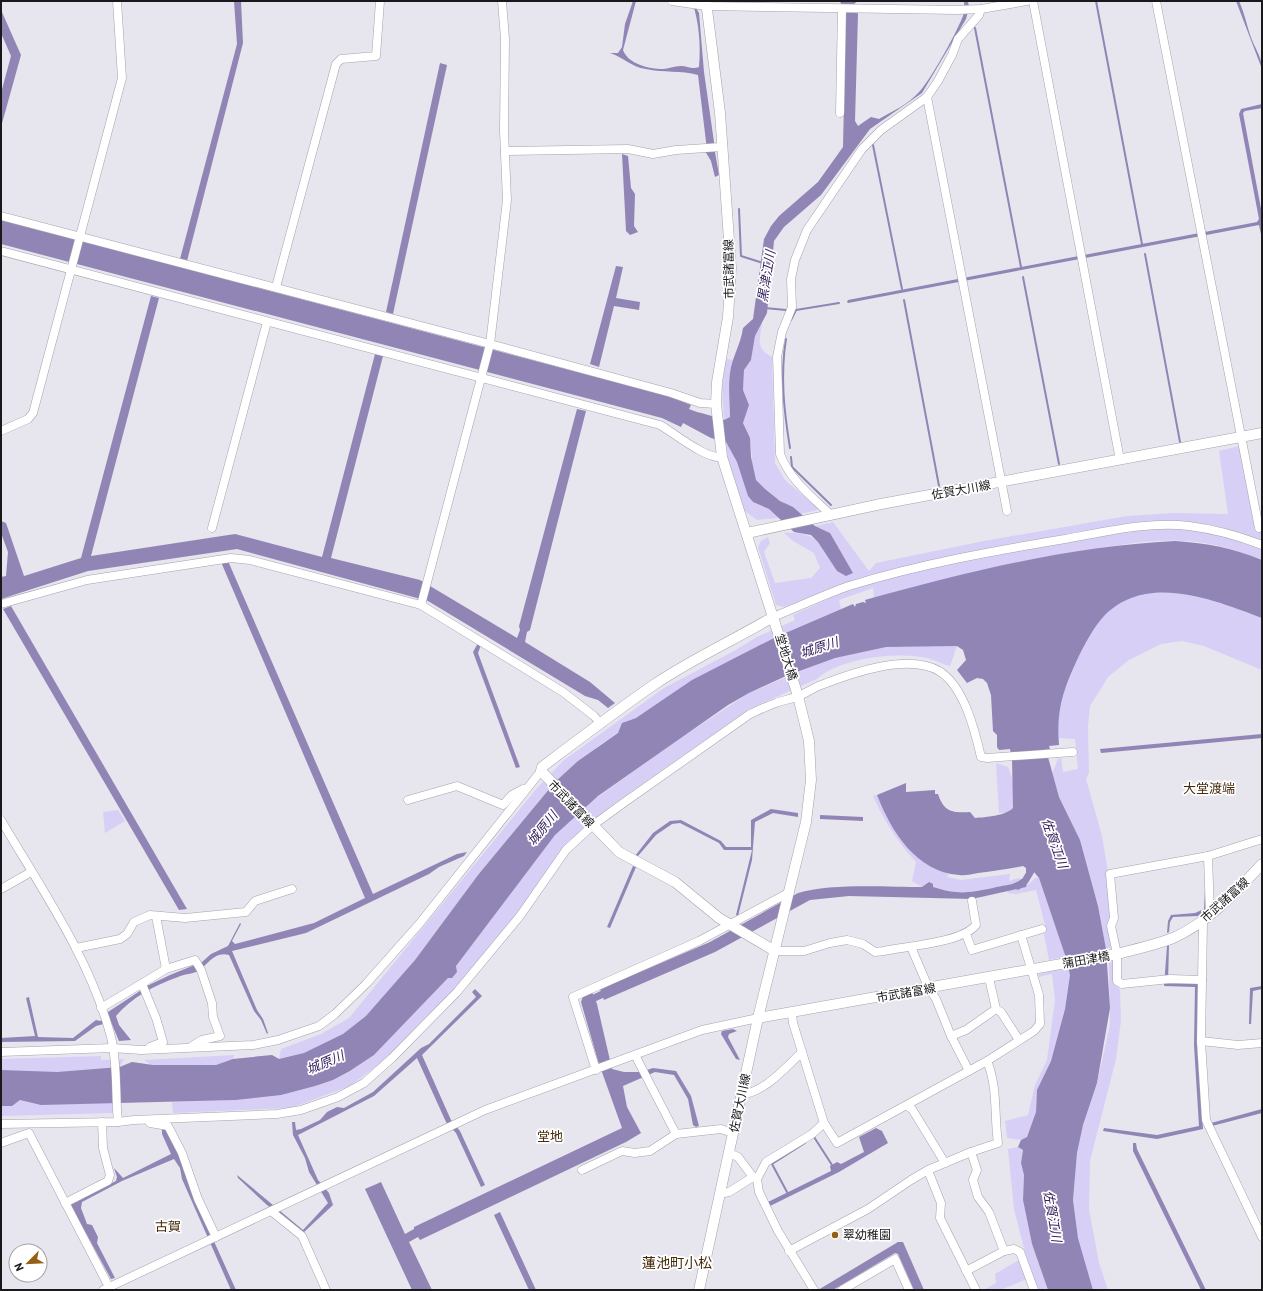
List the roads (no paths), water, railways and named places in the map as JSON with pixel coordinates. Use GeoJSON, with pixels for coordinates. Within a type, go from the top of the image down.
{"type":"FeatureCollection","features":[{"type":"Feature","properties":{"kind":"main road","name":"市武諸富線"},"geometry":{"type":"LineString","coordinates":[[700,4],[720,113],[718,147],[731,268],[728,318],[717,382],[717,409],[721,453],[747,533]]}},
{"type":"Feature","properties":{"kind":"main road","name":"佐賀大川線"},"geometry":{"type":"LineString","coordinates":[[747,533],[828,516],[1262,433]]}},
{"type":"Feature","properties":{"kind":"main road"},"geometry":{"type":"LineString","coordinates":[[747,533],[773,617]]}},
{"type":"Feature","properties":{"kind":"main road","name":"市武諸富線"},"geometry":{"type":"LineString","coordinates":[[773,617],[690,662],[655,684],[542,767],[541,772],[619,852],[675,882],[719,918],[775,951]]}},
{"type":"Feature","properties":{"kind":"main road","name":"堂地大橋"},"geometry":{"type":"LineString","coordinates":[[773,617],[798,696]]}},
{"type":"Feature","properties":{"kind":"main road"},"geometry":{"type":"LineString","coordinates":[[789,894],[806,822],[811,780],[809,741],[798,696]]}},
{"type":"Feature","properties":{"kind":"main road","name":"市武諸富線"},"geometry":{"type":"LineString","coordinates":[[1117,954],[1167,940],[1207,918],[1230,898],[1262,864]]}},
{"type":"Feature","properties":{"kind":"main road","name":"佐賀大川線"},"geometry":{"type":"LineString","coordinates":[[699,1290],[758,1018],[789,894]]}},
{"type":"Feature","properties":{"kind":"main road","name":"蒲田津橋"},"geometry":{"type":"LineString","coordinates":[[1054,966],[1117,954]]}},
{"type":"Feature","properties":{"kind":"main road","name":"市武諸富線"},"geometry":{"type":"LineString","coordinates":[[758,1018],[792,1014],[1054,966]]}},
{"type":"Feature","properties":{"kind":"street"},"geometry":{"type":"LineString","coordinates":[[1,431],[28,419],[33,414],[122,78],[117,1]]}},
{"type":"Feature","properties":{"kind":"street"},"geometry":{"type":"LineString","coordinates":[[276,287],[336,64],[341,59],[376,56],[380,1]]}},
{"type":"Feature","properties":{"kind":"street"},"geometry":{"type":"LineString","coordinates":[[422,604],[490,345],[507,200],[505,151],[505,39],[502,1]]}},
{"type":"Feature","properties":{"kind":"street"},"geometry":{"type":"LineString","coordinates":[[672,1],[700,4],[842,9],[862,6],[957,10],[982,9],[1027,1]]}},
{"type":"Feature","properties":{"kind":"street"},"geometry":{"type":"LineString","coordinates":[[1033,1],[1120,460]]}},
{"type":"Feature","properties":{"kind":"street"},"geometry":{"type":"LineString","coordinates":[[1156,1],[1203,234],[1259,528]]}},
{"type":"Feature","properties":{"kind":"street"},"geometry":{"type":"LineString","coordinates":[[840,112],[842,9]]}},
{"type":"Feature","properties":{"kind":"street"},"geometry":{"type":"LineString","coordinates":[[828,516],[796,482],[786,468],[780,454],[777,357],[782,332],[792,307],[792,279],[795,260],[807,230],[862,149],[881,130],[927,97],[938,81],[952,55],[958,38],[979,15],[982,9]]}},
{"type":"Feature","properties":{"kind":"street"},"geometry":{"type":"LineString","coordinates":[[927,97],[1007,511]]}},
{"type":"Feature","properties":{"kind":"street"},"geometry":{"type":"LineString","coordinates":[[505,151],[628,149],[653,154],[718,147]]}},
{"type":"Feature","properties":{"kind":"street"},"geometry":{"type":"LineString","coordinates":[[1,216],[276,287],[671,393],[717,409]]}},
{"type":"Feature","properties":{"kind":"street"},"geometry":{"type":"LineString","coordinates":[[1,251],[72,268],[267,322],[482,376],[660,425],[676,434],[692,446],[716,458],[721,453]]}},
{"type":"Feature","properties":{"kind":"street"},"geometry":{"type":"LineString","coordinates":[[212,528],[267,322]]}},
{"type":"Feature","properties":{"kind":"street"},"geometry":{"type":"LineString","coordinates":[[773,617],[822,596],[878,578],[986,552],[1104,532],[1167,525],[1188,526],[1220,533],[1262,546]]}},
{"type":"Feature","properties":{"kind":"street"},"geometry":{"type":"LineString","coordinates":[[1,604],[87,580],[231,558],[250,560],[422,604],[563,692],[594,716],[600,723]]}},
{"type":"Feature","properties":{"kind":"street"},"geometry":{"type":"LineString","coordinates":[[1,1124],[102,1122],[118,1120],[269,1114],[301,1110],[338,1097],[364,1083],[392,1058],[458,992],[520,916],[566,850],[592,826],[750,714],[776,702],[798,696],[820,685],[886,666],[906,664],[929,667],[945,676],[958,693],[972,723],[981,757],[1009,757],[1073,752]]}},
{"type":"Feature","properties":{"kind":"street"},"geometry":{"type":"LineString","coordinates":[[1,1052],[141,1050],[253,1044],[278,1040],[318,1026],[335,1014],[366,984],[420,923],[527,787],[541,772]]}},
{"type":"Feature","properties":{"kind":"street"},"geometry":{"type":"LineString","coordinates":[[408,800],[457,786],[504,805],[512,795],[527,787]]}},
{"type":"Feature","properties":{"kind":"street"},"geometry":{"type":"LineString","coordinates":[[1,820],[76,948],[101,1008],[113,1050],[118,1120]]}},
{"type":"Feature","properties":{"kind":"street"},"geometry":{"type":"LineString","coordinates":[[1202,980],[1166,979],[1141,983],[1119,983],[1116,978],[1117,954],[1111,926],[1114,918],[1110,874],[1208,856],[1262,839]]}},
{"type":"Feature","properties":{"kind":"street"},"geometry":{"type":"LineString","coordinates":[[1208,856],[1207,918],[1202,980],[1201,1041],[1206,1120],[1262,1236]]}},
{"type":"Feature","properties":{"kind":"street"},"geometry":{"type":"LineString","coordinates":[[1,890],[31,872]]}},
{"type":"Feature","properties":{"kind":"street"},"geometry":{"type":"LineString","coordinates":[[76,948],[120,939],[127,934],[134,922],[150,915],[186,918],[246,912],[255,901],[292,889]]}},
{"type":"Feature","properties":{"kind":"street"},"geometry":{"type":"LineString","coordinates":[[597,1069],[573,998],[699,941],[789,894]]}},
{"type":"Feature","properties":{"kind":"street"},"geometry":{"type":"LineString","coordinates":[[775,951],[804,950],[847,940],[863,944],[875,952],[911,947],[966,934],[976,925],[972,901]]}},
{"type":"Feature","properties":{"kind":"street"},"geometry":{"type":"LineString","coordinates":[[156,916],[166,969]]}},
{"type":"Feature","properties":{"kind":"street"},"geometry":{"type":"LineString","coordinates":[[966,934],[972,950],[1042,929]]}},
{"type":"Feature","properties":{"kind":"street"},"geometry":{"type":"LineString","coordinates":[[792,1014],[793,1023],[824,1123],[837,1143],[907,1106],[909,1102],[987,1061],[1040,1024],[1039,995],[1021,935]]}},
{"type":"Feature","properties":{"kind":"street"},"geometry":{"type":"LineString","coordinates":[[911,947],[929,989],[936,999],[951,1036],[969,1071]]}},
{"type":"Feature","properties":{"kind":"street"},"geometry":{"type":"LineString","coordinates":[[101,1008],[144,988],[166,969],[195,960],[200,967],[212,1003],[213,1017],[220,1036],[202,1040],[189,1047]]}},
{"type":"Feature","properties":{"kind":"street"},"geometry":{"type":"LineString","coordinates":[[989,978],[996,1009],[1001,1012],[1019,1040]]}},
{"type":"Feature","properties":{"kind":"street"},"geometry":{"type":"LineString","coordinates":[[141,1050],[163,1042],[156,1018],[144,988]]}},
{"type":"Feature","properties":{"kind":"street"},"geometry":{"type":"LineString","coordinates":[[951,1036],[966,1030],[996,1009]]}},
{"type":"Feature","properties":{"kind":"street"},"geometry":{"type":"LineString","coordinates":[[1,1143],[29,1133],[65,1202],[106,1289],[484,1110],[702,1030],[758,1018]]}},
{"type":"Feature","properties":{"kind":"street"},"geometry":{"type":"LineString","coordinates":[[1201,1041],[1238,1045],[1262,1043]]}},
{"type":"Feature","properties":{"kind":"street"},"geometry":{"type":"LineString","coordinates":[[741,1096],[754,1093],[768,1084],[802,1052]]}},
{"type":"Feature","properties":{"kind":"street"},"geometry":{"type":"LineString","coordinates":[[635,1055],[676,1134]]}},
{"type":"Feature","properties":{"kind":"street"},"geometry":{"type":"LineString","coordinates":[[789,1251],[868,1209],[911,1180],[945,1163],[998,1143],[995,1124],[993,1075],[987,1061]]}},
{"type":"Feature","properties":{"kind":"street"},"geometry":{"type":"LineString","coordinates":[[907,1106],[912,1109],[945,1163]]}},
{"type":"Feature","properties":{"kind":"street"},"geometry":{"type":"LineString","coordinates":[[134,1120],[140,1123],[153,1123],[168,1126],[182,1153],[212,1239]]}},
{"type":"Feature","properties":{"kind":"street"},"geometry":{"type":"LineString","coordinates":[[65,1202],[108,1182],[110,1175],[103,1148],[102,1122]]}},
{"type":"Feature","properties":{"kind":"street"},"geometry":{"type":"LineString","coordinates":[[720,1194],[729,1192],[755,1178],[766,1162],[812,1134],[824,1123]]}},
{"type":"Feature","properties":{"kind":"street"},"geometry":{"type":"LineString","coordinates":[[582,1170],[622,1151],[635,1153],[650,1150],[676,1134],[721,1129],[733,1133]]}},
{"type":"Feature","properties":{"kind":"street"},"geometry":{"type":"LineString","coordinates":[[971,1152],[977,1170],[973,1180],[978,1197],[989,1212],[1004,1251]]}},
{"type":"Feature","properties":{"kind":"street"},"geometry":{"type":"LineString","coordinates":[[729,1153],[738,1157],[755,1178],[759,1192],[778,1232],[813,1289]]}},
{"type":"Feature","properties":{"kind":"street"},"geometry":{"type":"LineString","coordinates":[[929,1173],[941,1203],[940,1218],[976,1290]]}},
{"type":"Feature","properties":{"kind":"street"},"geometry":{"type":"LineString","coordinates":[[273,1210],[302,1236],[326,1290]]}},
{"type":"Feature","properties":{"kind":"street"},"geometry":{"type":"LineString","coordinates":[[966,1271],[1004,1251],[1014,1249],[1020,1252],[1034,1290]]}},
{"type":"Feature","properties":{"kind":"street"},"geometry":{"type":"LineString","coordinates":[[842,1290],[895,1259],[909,1290]]}},
{"type":"Feature","properties":{"kind":"water"},"geometry":{"type":"Polygon","coordinates":[[[234,1],[241,1],[243,43],[187,261],[180,259],[237,44],[234,1]]]}},
{"type":"Feature","properties":{"kind":"water"},"geometry":{"type":"Polygon","coordinates":[[[633,1],[636,1],[623,50],[629,59],[634,62],[646,67],[657,69],[665,69],[676,66],[692,68],[699,67],[699,34],[692,1],[699,13],[704,72],[714,142],[713,149],[715,152],[719,175],[715,177],[711,161],[705,151],[707,150],[698,75],[641,68],[610,53],[618,53],[622,47],[625,24],[633,1]]]}},
{"type":"Feature","properties":{"kind":"water","name":"黒津江川"},"geometry":{"type":"Polygon","coordinates":[[[840,1],[858,1],[854,4],[858,14],[855,121],[858,126],[871,117],[879,119],[916,96],[925,85],[951,42],[964,13],[964,1],[968,1],[969,8],[966,19],[922,93],[870,129],[821,195],[784,227],[774,241],[767,313],[755,336],[751,360],[744,370],[743,390],[749,405],[743,423],[750,438],[751,457],[756,480],[780,501],[793,507],[815,526],[830,533],[853,573],[846,576],[837,571],[818,542],[811,535],[794,532],[769,509],[753,502],[748,496],[737,462],[726,442],[711,438],[683,423],[681,427],[662,418],[1,244],[1,220],[668,396],[691,405],[689,409],[724,420],[730,417],[729,384],[733,361],[743,328],[753,319],[764,239],[771,226],[779,216],[818,182],[843,147],[846,12],[845,4],[841,4],[840,1]]]}},
{"type":"Feature","properties":{"kind":"water"},"geometry":{"type":"Polygon","coordinates":[[[1236,1],[1239,1],[1241,6],[1252,40],[1260,58],[1262,69],[1236,1]]]}},
{"type":"Feature","properties":{"kind":"water"},"geometry":{"type":"Polygon","coordinates":[[[1,10],[21,55],[1,127],[1,93],[11,56],[1,33],[1,10]]]}},
{"type":"Feature","properties":{"kind":"water"},"geometry":{"type":"Polygon","coordinates":[[[440,63],[447,65],[393,314],[386,312],[440,63]]]}},
{"type":"Feature","properties":{"kind":"water"},"geometry":{"type":"Polygon","coordinates":[[[1262,104],[1262,108],[1245,111],[1243,113],[1262,214],[1262,239],[1259,225],[847,302],[848,300],[1257,222],[1259,219],[1239,114],[1241,109],[1262,104]]]}},
{"type":"Feature","properties":{"kind":"water"},"geometry":{"type":"Polygon","coordinates":[[[622,154],[628,156],[631,188],[635,194],[634,226],[638,232],[630,235],[626,231],[622,154]]]}},
{"type":"Feature","properties":{"kind":"water"},"geometry":{"type":"Polygon","coordinates":[[[616,266],[623,267],[616,298],[640,302],[639,310],[614,306],[599,367],[590,364],[616,266]]]}},
{"type":"Feature","properties":{"kind":"water"},"geometry":{"type":"Polygon","coordinates":[[[151,296],[159,298],[91,556],[235,534],[322,557],[375,354],[383,356],[331,558],[420,580],[517,638],[577,409],[586,411],[530,630],[527,632],[525,642],[590,682],[615,703],[608,708],[598,700],[585,696],[428,601],[237,549],[88,571],[1,599],[1,577],[6,576],[8,552],[1,533],[1,521],[6,523],[24,576],[81,558],[151,296]]]}},
{"type":"Feature","properties":{"kind":"water","name":"城原川"},"geometry":{"type":"Polygon","coordinates":[[[1175,541],[1220,547],[1262,560],[1262,618],[1223,604],[1181,594],[1160,593],[1140,595],[1121,603],[1104,616],[1096,626],[1072,671],[1064,691],[1060,711],[1058,733],[1059,745],[1049,746],[1050,749],[1011,755],[1010,749],[999,750],[997,747],[997,735],[993,731],[991,695],[987,683],[983,679],[977,678],[967,683],[957,670],[966,660],[963,650],[957,646],[886,647],[835,658],[786,676],[749,693],[728,705],[598,796],[555,835],[456,966],[457,972],[452,978],[448,978],[374,1055],[350,1071],[333,1080],[281,1095],[236,1100],[41,1105],[20,1100],[12,1106],[1,1106],[1,1070],[57,1072],[120,1067],[132,1062],[153,1065],[216,1065],[233,1059],[272,1055],[279,1059],[304,1053],[343,1034],[366,1016],[415,960],[478,875],[555,782],[578,761],[618,733],[622,723],[636,718],[692,680],[774,638],[853,604],[855,607],[856,604],[863,602],[866,603],[865,600],[980,570],[1058,554],[1097,548],[1175,541]]]}},
{"type":"Feature","properties":{"kind":"water"},"geometry":{"type":"Polygon","coordinates":[[[228,561],[373,894],[457,854],[467,852],[464,856],[439,867],[429,874],[306,933],[232,951],[257,1010],[263,1019],[268,1033],[267,1034],[261,1020],[254,1011],[229,955],[224,954],[216,956],[196,972],[180,976],[152,988],[122,1009],[116,1016],[119,1025],[131,1040],[119,1041],[111,1022],[96,1026],[75,1041],[1,1042],[1,1038],[35,1036],[26,998],[29,997],[38,1037],[73,1038],[96,1020],[100,1021],[108,1017],[108,1012],[149,985],[202,962],[211,954],[228,946],[240,923],[241,924],[232,941],[235,944],[314,923],[365,898],[221,562],[228,561]]]}},
{"type":"Feature","properties":{"kind":"water"},"geometry":{"type":"Polygon","coordinates":[[[11,606],[187,909],[179,910],[3,609],[11,606]]]}},
{"type":"Feature","properties":{"kind":"water"},"geometry":{"type":"Polygon","coordinates":[[[478,643],[481,645],[478,653],[520,767],[516,768],[473,652],[478,643]]]}},
{"type":"Feature","properties":{"kind":"water"},"geometry":{"type":"Polygon","coordinates":[[[1262,734],[1262,738],[1101,753],[1100,749],[1262,734]]]}},
{"type":"Feature","properties":{"kind":"water","name":"佐賀江川"},"geometry":{"type":"Polygon","coordinates":[[[1048,757],[1059,797],[1080,840],[1098,906],[1106,949],[1110,1008],[1097,1083],[1083,1125],[1077,1153],[1073,1200],[1078,1238],[1093,1290],[1048,1290],[1032,1244],[1023,1200],[1024,1175],[1021,1163],[1023,1150],[1018,1147],[1021,1140],[1027,1137],[1036,1112],[1037,1090],[1051,1061],[1065,1009],[1070,975],[1065,955],[1039,878],[1034,872],[1031,875],[1026,872],[1026,868],[1023,866],[959,875],[944,872],[930,866],[918,858],[898,835],[877,795],[906,783],[906,792],[935,790],[935,794],[938,794],[943,805],[950,810],[970,812],[975,818],[995,816],[1010,811],[1013,808],[1012,759],[1048,757]]]}},
{"type":"Feature","properties":{"kind":"water"},"geometry":{"type":"Polygon","coordinates":[[[771,809],[798,813],[798,817],[773,813],[755,822],[752,860],[738,916],[736,915],[752,850],[724,850],[719,843],[680,823],[672,824],[656,835],[638,856],[635,856],[653,833],[670,821],[681,820],[721,841],[726,847],[751,847],[751,820],[771,809]]]}},
{"type":"Feature","properties":{"kind":"water"},"geometry":{"type":"Polygon","coordinates":[[[820,815],[863,817],[863,821],[820,819],[820,815]]]}},
{"type":"Feature","properties":{"kind":"water"},"geometry":{"type":"Polygon","coordinates":[[[633,866],[636,867],[610,928],[607,927],[633,866]]]}},
{"type":"Feature","properties":{"kind":"water"},"geometry":{"type":"Polygon","coordinates":[[[1022,879],[1027,883],[1026,887],[972,899],[849,896],[810,900],[715,952],[604,1000],[600,989],[710,942],[798,893],[811,890],[842,887],[922,887],[929,882],[933,884],[933,887],[942,890],[969,892],[1012,884],[1022,879]]]}},
{"type":"Feature","properties":{"kind":"water"},"geometry":{"type":"Polygon","coordinates":[[[1205,890],[1205,912],[1198,916],[1173,917],[1170,922],[1169,932],[1167,933],[1168,921],[1171,915],[1195,913],[1204,909],[1205,890]]]}},
{"type":"Feature","properties":{"kind":"water"},"geometry":{"type":"Polygon","coordinates":[[[1169,945],[1168,983],[1198,984],[1197,1045],[1203,1129],[1157,1139],[1103,1131],[1104,1128],[1157,1135],[1199,1126],[1194,1045],[1195,987],[1164,986],[1167,946],[1169,945]]]}},
{"type":"Feature","properties":{"kind":"water"},"geometry":{"type":"Polygon","coordinates":[[[1262,986],[1262,989],[1253,991],[1251,1024],[1249,1024],[1250,988],[1262,986]]]}},
{"type":"Feature","properties":{"kind":"water"},"geometry":{"type":"Polygon","coordinates":[[[475,989],[482,996],[422,1055],[451,1120],[460,1131],[485,1185],[481,1187],[456,1133],[446,1122],[417,1058],[374,1096],[298,1135],[318,1180],[329,1193],[333,1205],[303,1233],[267,1205],[238,1178],[237,1175],[303,1230],[328,1203],[309,1172],[305,1158],[293,1135],[292,1122],[295,1122],[296,1130],[301,1129],[320,1120],[327,1112],[337,1107],[344,1108],[373,1092],[421,1048],[429,1044],[476,997],[472,992],[475,989]]]}},
{"type":"Feature","properties":{"kind":"water"},"geometry":{"type":"Polygon","coordinates":[[[592,992],[597,1004],[612,1069],[624,1072],[641,1072],[653,1068],[676,1071],[691,1096],[699,1126],[696,1127],[693,1125],[688,1099],[674,1075],[655,1072],[623,1086],[627,1107],[641,1133],[626,1142],[420,1240],[418,1237],[409,1242],[432,1290],[412,1290],[365,1189],[381,1182],[405,1234],[414,1229],[414,1227],[622,1128],[598,1061],[581,1002],[583,996],[592,992]]]}},
{"type":"Feature","properties":{"kind":"water"},"geometry":{"type":"Polygon","coordinates":[[[733,1029],[737,1031],[729,1034],[728,1037],[740,1060],[736,1059],[721,1034],[722,1031],[733,1029]]]}},
{"type":"Feature","properties":{"kind":"water"},"geometry":{"type":"Polygon","coordinates":[[[1262,1109],[1262,1113],[1212,1126],[1211,1123],[1262,1109]]]}},
{"type":"Feature","properties":{"kind":"water"},"geometry":{"type":"Polygon","coordinates":[[[162,1128],[167,1129],[179,1153],[193,1195],[236,1290],[231,1290],[182,1179],[180,1168],[174,1159],[122,1181],[82,1202],[81,1208],[87,1224],[92,1225],[98,1237],[97,1243],[115,1278],[111,1279],[70,1204],[116,1181],[117,1177],[114,1168],[123,1178],[171,1154],[162,1134],[162,1128]]]}},
{"type":"Feature","properties":{"kind":"water"},"geometry":{"type":"Polygon","coordinates":[[[876,1128],[882,1131],[888,1143],[839,1172],[770,1206],[768,1202],[831,1171],[830,1166],[837,1162],[841,1164],[864,1152],[859,1137],[876,1128]]]}},
{"type":"Feature","properties":{"kind":"water"},"geometry":{"type":"Polygon","coordinates":[[[1133,1143],[1136,1143],[1137,1149],[1206,1290],[1201,1290],[1133,1151],[1133,1143]]]}},
{"type":"Feature","properties":{"kind":"water"},"geometry":{"type":"Polygon","coordinates":[[[500,1212],[536,1290],[529,1290],[494,1215],[500,1212]]]}},
{"type":"Feature","properties":{"kind":"water"},"geometry":{"type":"Polygon","coordinates":[[[898,1242],[903,1242],[924,1290],[914,1290],[898,1254],[895,1253],[833,1290],[818,1290],[898,1242]]]}},
{"type":"Feature","properties":{"kind":"waterway"},"geometry":{"type":"LineString","coordinates":[[1096,1],[1142,244]]}},
{"type":"Feature","properties":{"kind":"waterway"},"geometry":{"type":"LineString","coordinates":[[975,28],[1021,267]]}},
{"type":"Feature","properties":{"kind":"waterway"},"geometry":{"type":"LineString","coordinates":[[873,145],[902,289]]}},
{"type":"Feature","properties":{"kind":"waterway","name":"黒津江川"},"geometry":{"type":"LineString","coordinates":[[739,209],[741,256],[763,263]]}},
{"type":"Feature","properties":{"kind":"waterway"},"geometry":{"type":"LineString","coordinates":[[1145,254],[1180,442]]}},
{"type":"Feature","properties":{"kind":"waterway"},"geometry":{"type":"LineString","coordinates":[[1023,277],[1059,464]]}},
{"type":"Feature","properties":{"kind":"waterway"},"geometry":{"type":"LineString","coordinates":[[904,300],[939,486]]}},
{"type":"Feature","properties":{"kind":"waterway"},"geometry":{"type":"LineString","coordinates":[[791,320],[796,310],[839,303]]}},
{"type":"Feature","properties":{"kind":"waterway","name":"黒津江川"},"geometry":{"type":"LineString","coordinates":[[765,308],[786,310]]}},
{"type":"Feature","properties":{"kind":"waterway"},"geometry":{"type":"LineString","coordinates":[[786,339],[783,380],[786,421],[790,448]]}},
{"type":"Feature","properties":{"kind":"waterway"},"geometry":{"type":"LineString","coordinates":[[791,457],[792,467],[831,505]]}},
{"type":"Feature","properties":{"kind":"waterway"},"geometry":{"type":"LineString","coordinates":[[1018,886],[1025,881],[1034,866]]}},
{"type":"Feature","properties":{"kind":"waterway"},"geometry":{"type":"LineString","coordinates":[[588,1003],[588,1001],[609,991]]}},
{"type":"Feature","properties":{"kind":"waterway"},"geometry":{"type":"LineString","coordinates":[[814,1137],[832,1165]]}},
{"type":"Feature","properties":{"kind":"waterway"},"geometry":{"type":"LineString","coordinates":[[787,1192],[772,1164],[805,1143]]}},
{"type":"Feature","properties":{"kind":"place","name":"翠幼稚園"},"geometry":{"type":"Point","coordinates":[835,1235]}},
{"type":"Feature","properties":{"kind":"district","name":"大堂渡端"},"geometry":{"type":"Point","coordinates":[1209,788]}},
{"type":"Feature","properties":{"kind":"district","name":"堂地"},"geometry":{"type":"Point","coordinates":[550,1136]}},
{"type":"Feature","properties":{"kind":"district","name":"古賀"},"geometry":{"type":"Point","coordinates":[168,1226]}},
{"type":"Feature","properties":{"kind":"district","name":"蓮池町小松"},"geometry":{"type":"Point","coordinates":[677,1263]}}]}
